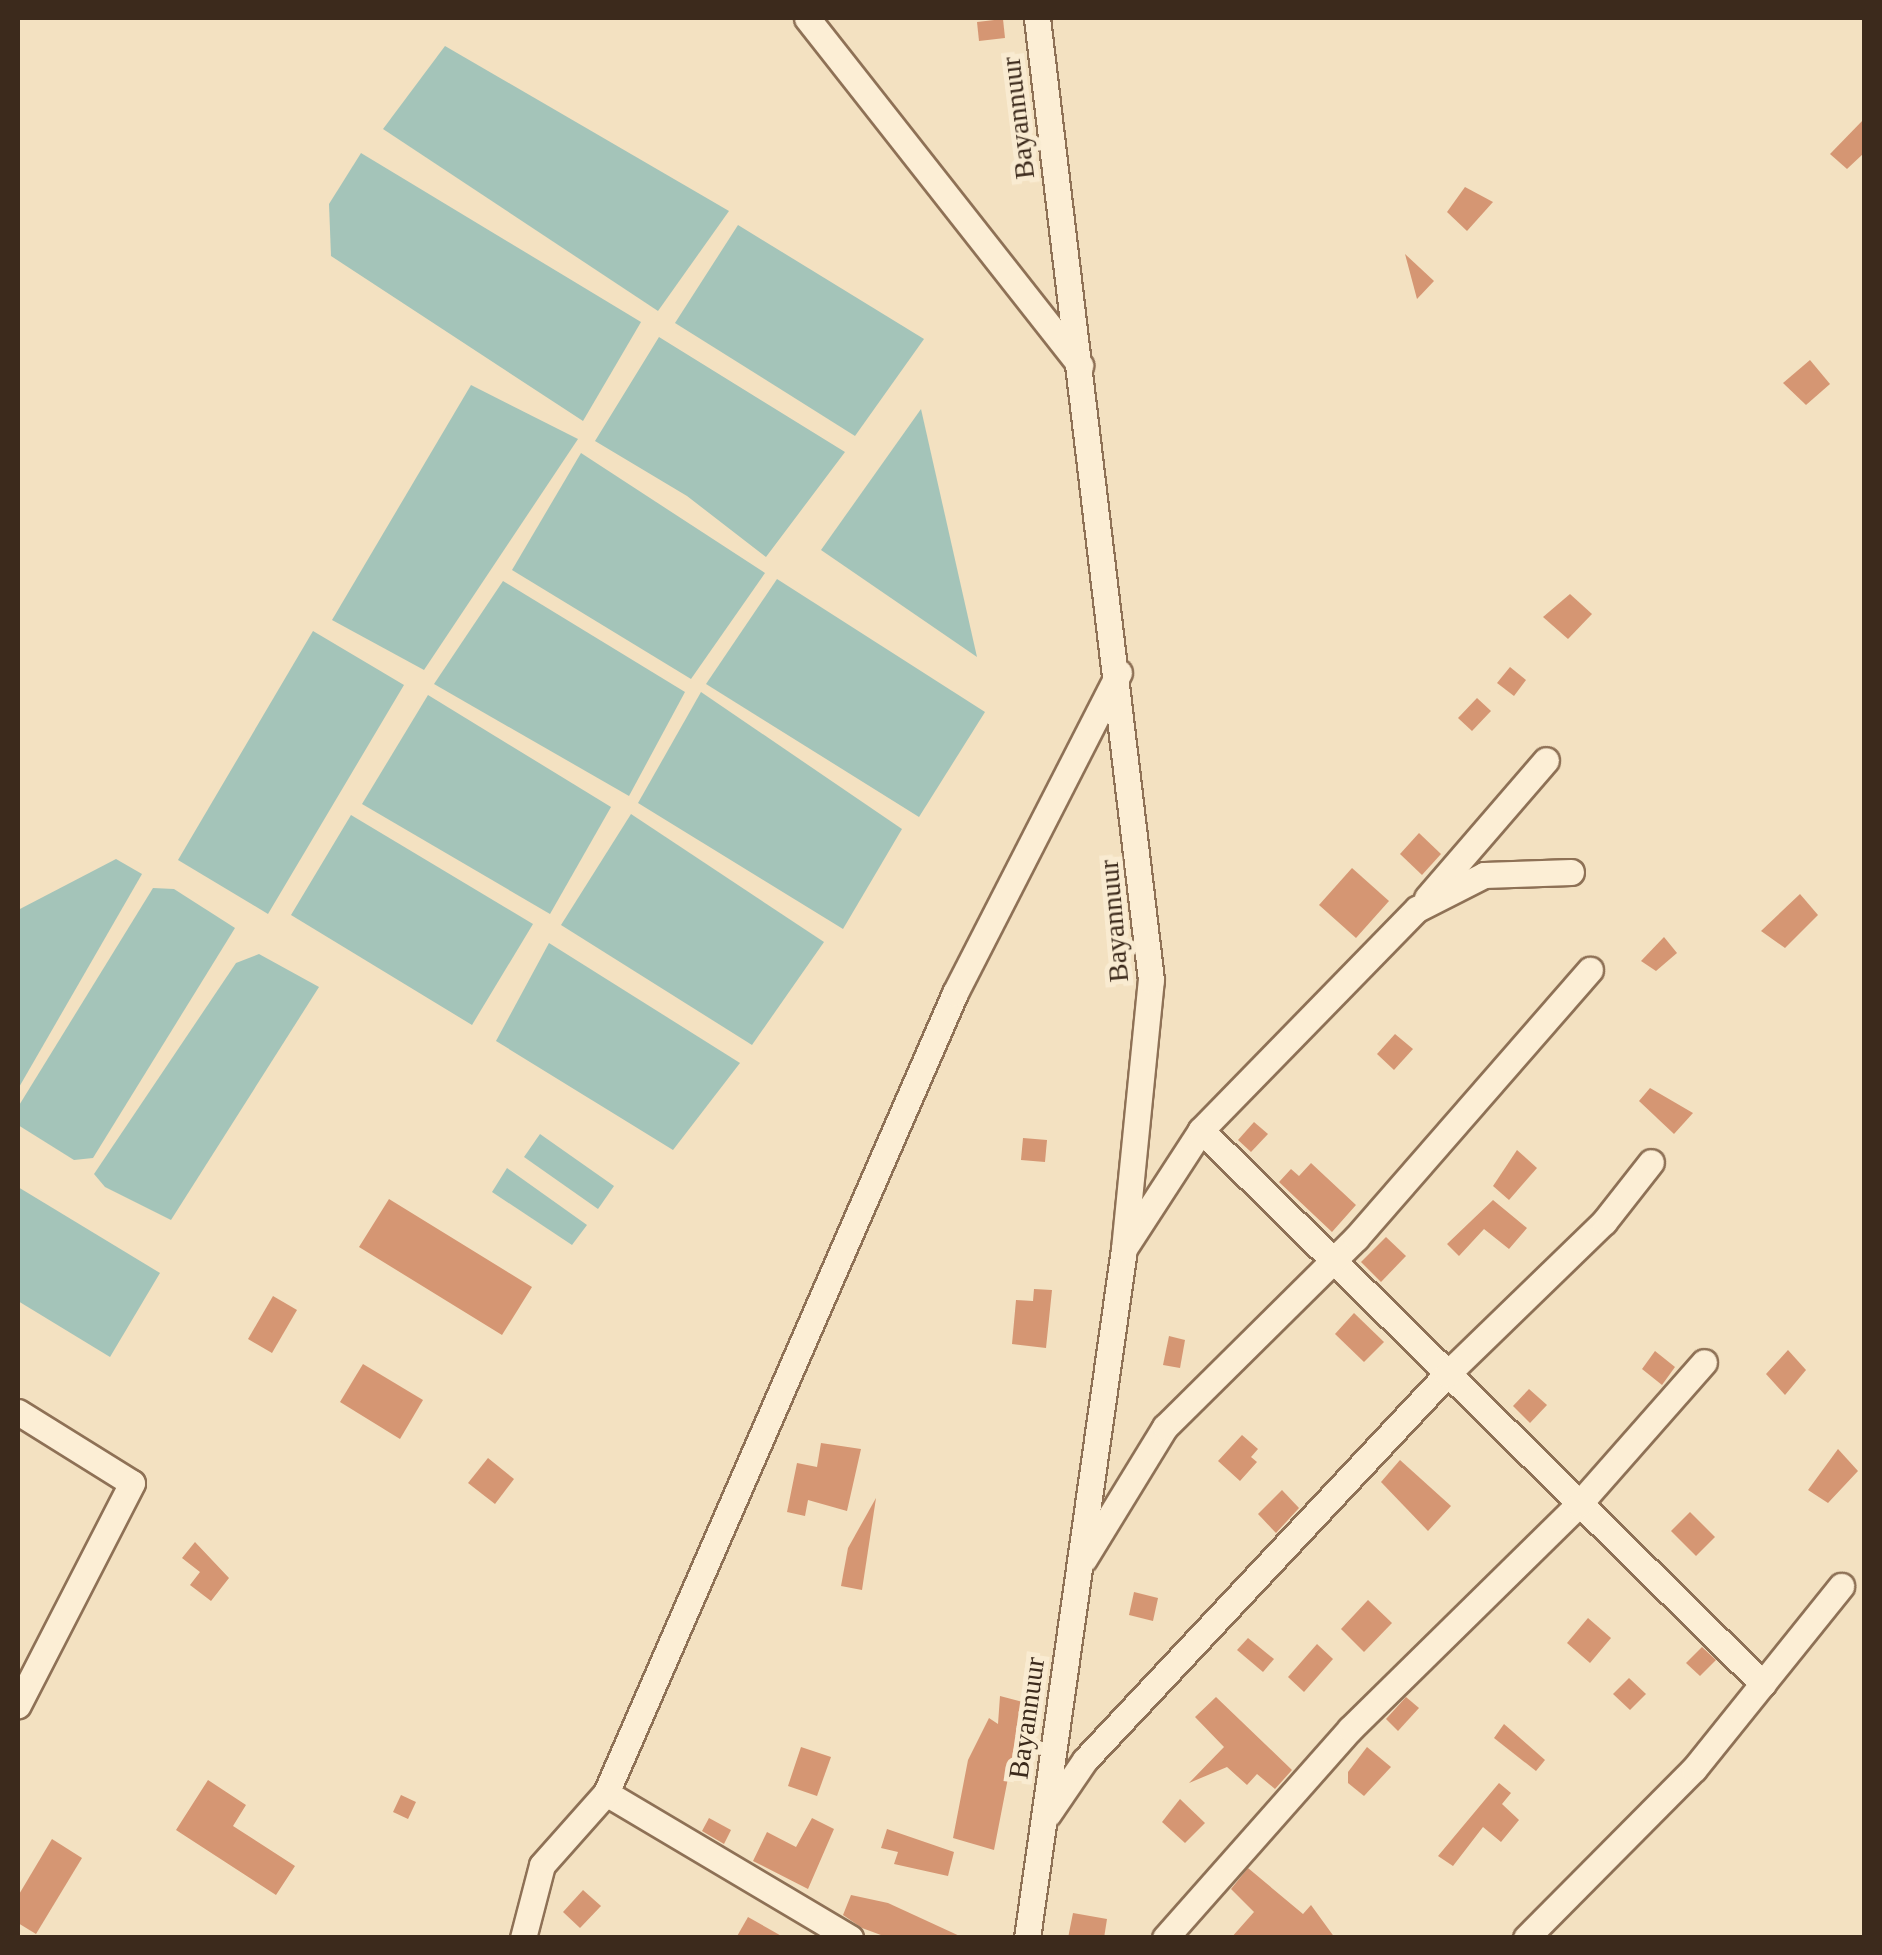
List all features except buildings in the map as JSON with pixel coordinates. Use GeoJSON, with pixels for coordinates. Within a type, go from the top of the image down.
{"type":"FeatureCollection","features":[{"type":"Feature","properties":{"kind":"street"},"geometry":{"type":"LineString","coordinates":[[808,18],[1080,365]]}},
{"type":"Feature","properties":{"kind":"street","name":"Bayannuur"},"geometry":{"type":"LineString","coordinates":[[1027,1938],[1124,1250],[1151,980],[1119,673],[1037,18]]}},
{"type":"Feature","properties":{"kind":"street"},"geometry":{"type":"LineString","coordinates":[[523,1938],[542,1865],[606,1793],[955,993],[1119,673]]}},
{"type":"Feature","properties":{"kind":"street"},"geometry":{"type":"LineString","coordinates":[[1124,1250],[1201,1130],[1417,909],[1546,760]]}},
{"type":"Feature","properties":{"kind":"street"},"geometry":{"type":"LineString","coordinates":[[1417,909],[1484,875],[1571,872]]}},
{"type":"Feature","properties":{"kind":"street"},"geometry":{"type":"LineString","coordinates":[[1078,1567],[1165,1427],[1329,1258],[1356,1238],[1590,970]]}},
{"type":"Feature","properties":{"kind":"street"},"geometry":{"type":"LineString","coordinates":[[1201,1130],[1763,1684]]}},
{"type":"Feature","properties":{"kind":"street"},"geometry":{"type":"LineString","coordinates":[[1043,1822],[1085,1760],[1447,1374],[1604,1222],[1652,1162]]}},
{"type":"Feature","properties":{"kind":"street"},"geometry":{"type":"LineString","coordinates":[[1165,1938],[1350,1729],[1579,1504],[1704,1362]]}},
{"type":"Feature","properties":{"kind":"street"},"geometry":{"type":"LineString","coordinates":[[18,1412],[132,1483],[18,1704]]}},
{"type":"Feature","properties":{"kind":"street"},"geometry":{"type":"LineString","coordinates":[[1526,1938],[1694,1769],[1841,1586]]}},
{"type":"Feature","properties":{"kind":"street"},"geometry":{"type":"LineString","coordinates":[[606,1793],[850,1938]]}},
{"type":"Feature","properties":{"kind":"water"},"geometry":{"type":"Polygon","coordinates":[[[445,46],[729,211],[658,311],[383,129],[445,46]]]}},
{"type":"Feature","properties":{"kind":"water"},"geometry":{"type":"Polygon","coordinates":[[[361,153],[641,322],[583,421],[331,256],[329,204],[361,153]]]}},
{"type":"Feature","properties":{"kind":"water"},"geometry":{"type":"Polygon","coordinates":[[[738,225],[924,339],[855,436],[675,323],[738,225]]]}},
{"type":"Feature","properties":{"kind":"water"},"geometry":{"type":"Polygon","coordinates":[[[659,337],[845,452],[766,557],[687,496],[595,441],[659,337]]]}},
{"type":"Feature","properties":{"kind":"water"},"geometry":{"type":"Polygon","coordinates":[[[471,385],[578,439],[424,670],[332,620],[471,385]]]}},
{"type":"Feature","properties":{"kind":"water"},"geometry":{"type":"Polygon","coordinates":[[[921,409],[977,657],[821,550],[921,409]]]}},
{"type":"Feature","properties":{"kind":"water"},"geometry":{"type":"Polygon","coordinates":[[[581,453],[765,573],[691,679],[512,570],[581,453]]]}},
{"type":"Feature","properties":{"kind":"water"},"geometry":{"type":"Polygon","coordinates":[[[777,579],[985,712],[919,817],[706,684],[777,579]]]}},
{"type":"Feature","properties":{"kind":"water"},"geometry":{"type":"Polygon","coordinates":[[[503,581],[685,692],[629,796],[434,684],[503,581]]]}},
{"type":"Feature","properties":{"kind":"water"},"geometry":{"type":"Polygon","coordinates":[[[313,631],[404,685],[268,914],[178,860],[313,631]]]}},
{"type":"Feature","properties":{"kind":"water"},"geometry":{"type":"Polygon","coordinates":[[[701,692],[902,829],[843,929],[638,803],[701,692]]]}},
{"type":"Feature","properties":{"kind":"water"},"geometry":{"type":"Polygon","coordinates":[[[428,695],[611,807],[550,914],[362,804],[428,695]]]}},
{"type":"Feature","properties":{"kind":"water"},"geometry":{"type":"Polygon","coordinates":[[[631,814],[824,942],[752,1045],[561,925],[631,814]]]}},
{"type":"Feature","properties":{"kind":"water"},"geometry":{"type":"Polygon","coordinates":[[[351,815],[533,924],[472,1025],[291,915],[351,815]]]}},
{"type":"Feature","properties":{"kind":"water"},"geometry":{"type":"Polygon","coordinates":[[[116,859],[142,874],[18,1089],[18,910],[116,859]]]}},
{"type":"Feature","properties":{"kind":"water"},"geometry":{"type":"Polygon","coordinates":[[[153,888],[174,889],[235,928],[93,1158],[74,1160],[18,1125],[18,1107],[153,888]]]}},
{"type":"Feature","properties":{"kind":"water"},"geometry":{"type":"Polygon","coordinates":[[[549,943],[740,1063],[673,1150],[496,1041],[549,943]]]}},
{"type":"Feature","properties":{"kind":"water"},"geometry":{"type":"Polygon","coordinates":[[[259,954],[319,987],[171,1220],[105,1187],[94,1174],[236,963],[259,954]]]}},
{"type":"Feature","properties":{"kind":"water"},"geometry":{"type":"Polygon","coordinates":[[[540,1134],[614,1186],[598,1209],[524,1157],[540,1134]]]}},
{"type":"Feature","properties":{"kind":"water"},"geometry":{"type":"Polygon","coordinates":[[[507,1168],[587,1225],[572,1245],[492,1192],[507,1168]]]}},
{"type":"Feature","properties":{"kind":"water"},"geometry":{"type":"Polygon","coordinates":[[[18,1187],[160,1273],[110,1357],[18,1301],[18,1187]]]}}]}
